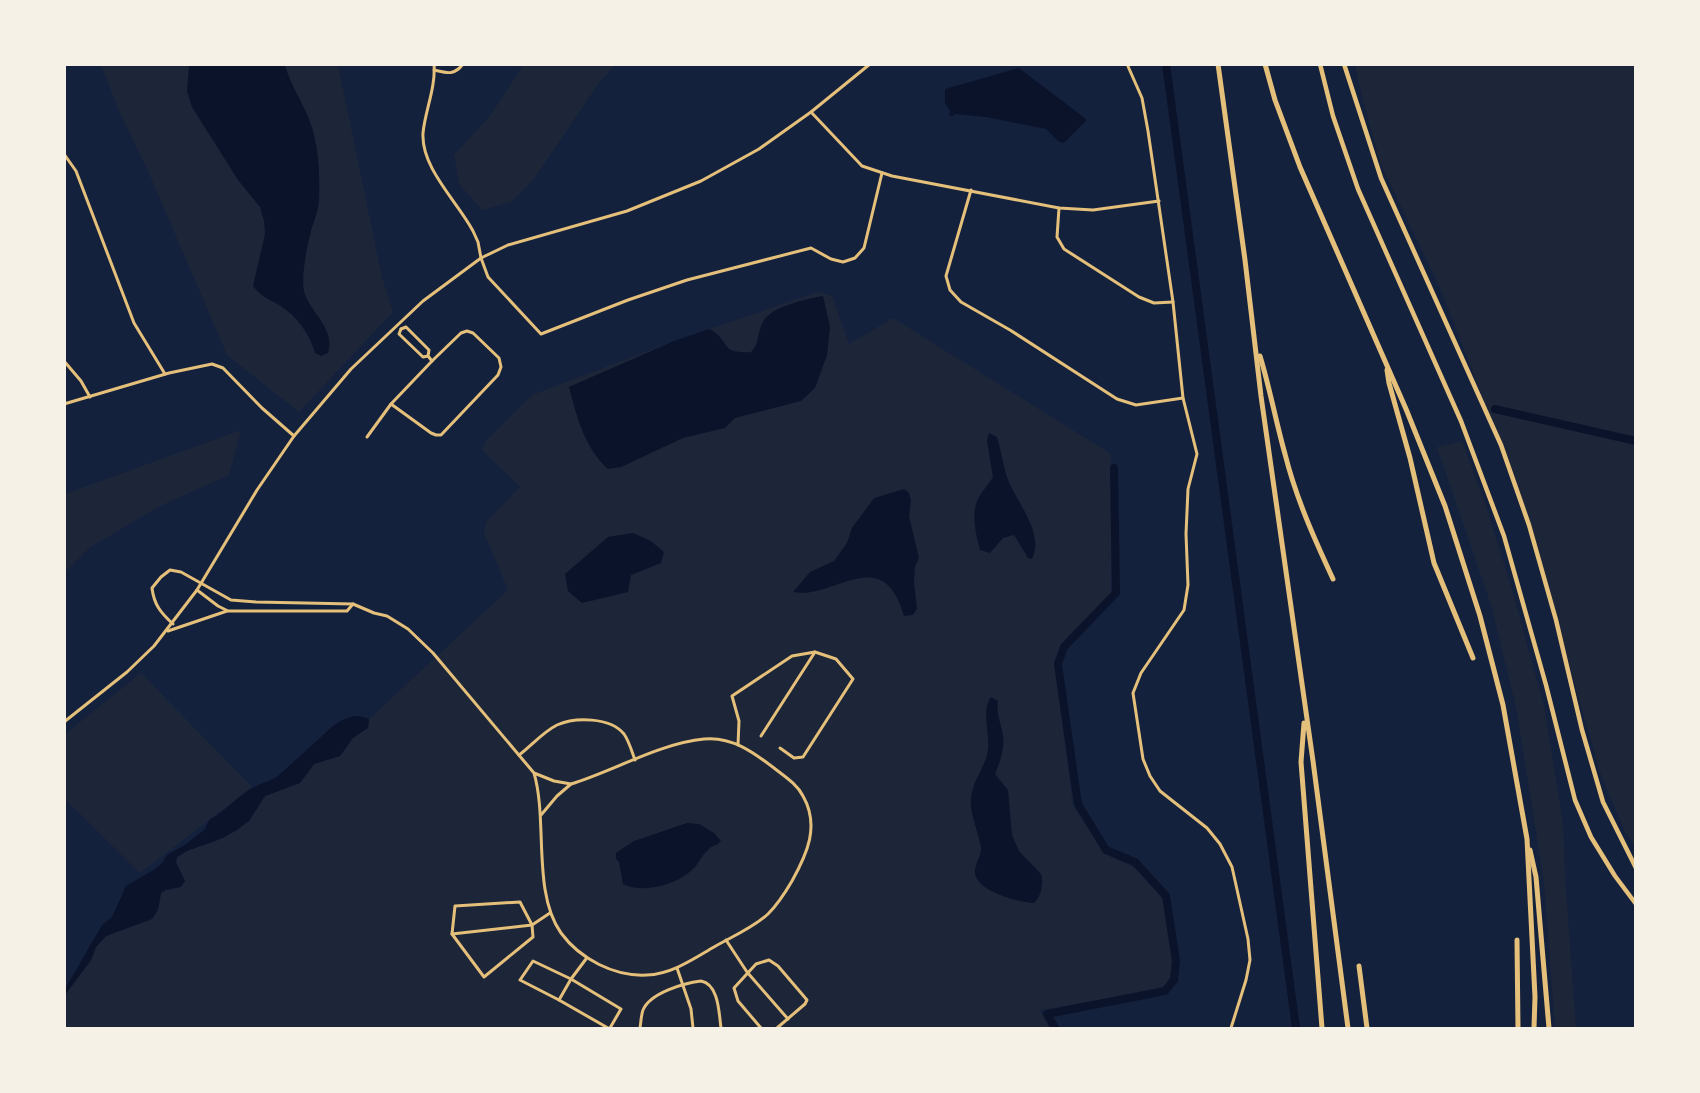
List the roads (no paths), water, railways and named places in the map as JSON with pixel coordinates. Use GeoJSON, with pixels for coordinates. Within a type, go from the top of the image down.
{"type":"FeatureCollection","features":[{"type":"Feature","properties":{"kind":"highway"},"geometry":{"type":"LineString","coordinates":[[1218,64],[1348,1029]]}},
{"type":"Feature","properties":{"kind":"highway"},"geometry":{"type":"LineString","coordinates":[[1265,64],[1275,100],[1300,167],[1387,365],[1445,506],[1480,616],[1503,705],[1536,877],[1549,1029]]}},
{"type":"Feature","properties":{"kind":"highway"},"geometry":{"type":"LineString","coordinates":[[1256,343],[1271,392],[1285,456],[1301,506],[1333,579]]}},
{"type":"Feature","properties":{"kind":"highway"},"geometry":{"type":"LineString","coordinates":[[1387,365],[1389,383],[1413,469],[1434,563],[1473,658]]}},
{"type":"Feature","properties":{"kind":"highway"},"geometry":{"type":"LineString","coordinates":[[1305,715],[1301,762],[1322,1029]]}},
{"type":"Feature","properties":{"kind":"highway"},"geometry":{"type":"LineString","coordinates":[[1527,839],[1535,998],[1534,1029]]}},
{"type":"Feature","properties":{"kind":"highway"},"geometry":{"type":"LineString","coordinates":[[1517,940],[1518,1029]]}},
{"type":"Feature","properties":{"kind":"highway"},"geometry":{"type":"LineString","coordinates":[[1359,966],[1367,1029]]}},
{"type":"Feature","properties":{"kind":"main road"},"geometry":{"type":"LineString","coordinates":[[1320,64],[1333,116],[1358,189],[1461,421],[1504,536],[1546,685],[1575,800],[1591,837],[1635,904]]}},
{"type":"Feature","properties":{"kind":"main road"},"geometry":{"type":"LineString","coordinates":[[1344,64],[1381,178],[1501,445],[1529,525],[1603,802],[1635,868]]}},
{"type":"Feature","properties":{"kind":"street"},"geometry":{"type":"LineString","coordinates":[[434,64],[423,132],[423,150],[430,166],[473,231],[488,277],[541,334],[687,280],[811,248],[831,260],[843,262],[855,258],[864,248],[882,173]]}},
{"type":"Feature","properties":{"kind":"street"},"geometry":{"type":"LineString","coordinates":[[434,70],[451,74],[463,64]]}},
{"type":"Feature","properties":{"kind":"street"},"geometry":{"type":"LineString","coordinates":[[64,722],[127,672],[173,624],[202,583],[257,490],[294,436],[351,369],[396,324],[423,301],[481,258],[508,245],[627,211],[701,181],[759,149],[812,112],[870,64]]}},
{"type":"Feature","properties":{"kind":"street"},"geometry":{"type":"LineString","coordinates":[[1127,64],[1142,98],[1173,302],[1183,398],[1197,454],[1188,489],[1186,534],[1188,585],[1184,610],[1170,634],[1141,673],[1133,693],[1143,759],[1150,776],[1168,798],[1207,828],[1220,844],[1232,867],[1248,939],[1250,960],[1231,1029]]}},
{"type":"Feature","properties":{"kind":"street"},"geometry":{"type":"LineString","coordinates":[[812,112],[862,166],[882,173],[1059,208],[1093,210],[1159,201]]}},
{"type":"Feature","properties":{"kind":"street"},"geometry":{"type":"LineString","coordinates":[[64,154],[76,171],[134,322],[165,374]]}},
{"type":"Feature","properties":{"kind":"street"},"geometry":{"type":"LineString","coordinates":[[970,190],[946,276],[950,290],[961,302],[1010,330],[1117,399],[1136,405],[1183,398]]}},
{"type":"Feature","properties":{"kind":"street"},"geometry":{"type":"LineString","coordinates":[[1059,208],[1057,237],[1064,249],[1139,297],[1154,303],[1173,302]]}},
{"type":"Feature","properties":{"kind":"street"},"geometry":{"type":"LineString","coordinates":[[396,324],[401,329]]}},
{"type":"Feature","properties":{"kind":"street"},"geometry":{"type":"LineString","coordinates":[[401,329],[406,327],[429,350],[428,356],[432,361]]}},
{"type":"Feature","properties":{"kind":"street"},"geometry":{"type":"LineString","coordinates":[[401,329],[399,334],[423,357],[428,356]]}},
{"type":"Feature","properties":{"kind":"street"},"geometry":{"type":"LineString","coordinates":[[367,437],[391,404],[461,333],[467,331],[473,333],[499,358],[501,367],[498,375],[441,435],[431,433],[391,404]]}},
{"type":"Feature","properties":{"kind":"street"},"geometry":{"type":"LineString","coordinates":[[64,361],[81,381],[90,397]]}},
{"type":"Feature","properties":{"kind":"street"},"geometry":{"type":"LineString","coordinates":[[64,404],[165,374],[212,364],[223,368],[262,408],[294,436]]}},
{"type":"Feature","properties":{"kind":"street"},"geometry":{"type":"LineString","coordinates":[[173,624],[159,611],[153,600],[152,588],[160,577],[170,570],[182,572],[231,600],[353,603],[374,613],[387,616],[408,629],[433,653],[534,773],[539,791],[540,828],[550,913],[560,932],[574,948],[586,958],[609,968],[647,976],[677,968],[766,915],[779,902],[807,855],[812,823],[803,796],[792,783],[747,748],[721,740],[705,739],[680,744],[571,784],[557,796],[541,816]]}},
{"type":"Feature","properties":{"kind":"street"},"geometry":{"type":"LineString","coordinates":[[197,590],[228,611]]}},
{"type":"Feature","properties":{"kind":"street"},"geometry":{"type":"LineString","coordinates":[[166,632],[228,611],[347,611],[353,603]]}},
{"type":"Feature","properties":{"kind":"street"},"geometry":{"type":"LineString","coordinates":[[761,736],[815,652]]}},
{"type":"Feature","properties":{"kind":"street"},"geometry":{"type":"LineString","coordinates":[[738,745],[739,721],[732,696],[792,656],[815,652],[836,659],[853,679],[803,757],[794,758],[780,747]]}},
{"type":"Feature","properties":{"kind":"street"},"geometry":{"type":"LineString","coordinates":[[519,755],[556,726],[574,720],[604,722],[617,728],[624,734],[635,760]]}},
{"type":"Feature","properties":{"kind":"street"},"geometry":{"type":"LineString","coordinates":[[534,773],[554,781],[571,784]]}},
{"type":"Feature","properties":{"kind":"street"},"geometry":{"type":"LineString","coordinates":[[520,902],[532,925],[533,937],[484,977],[452,934],[455,906],[520,902]]}},
{"type":"Feature","properties":{"kind":"street"},"geometry":{"type":"LineString","coordinates":[[452,934],[532,925],[550,913]]}},
{"type":"Feature","properties":{"kind":"street"},"geometry":{"type":"LineString","coordinates":[[725,940],[747,972],[788,1019]]}},
{"type":"Feature","properties":{"kind":"street"},"geometry":{"type":"LineString","coordinates":[[559,1000],[586,958]]}},
{"type":"Feature","properties":{"kind":"street"},"geometry":{"type":"LineString","coordinates":[[761,1029],[742,1007],[734,988],[760,961],[769,960],[774,962],[807,1000],[805,1005],[777,1029]]}},
{"type":"Feature","properties":{"kind":"street"},"geometry":{"type":"LineString","coordinates":[[533,961],[571,979],[621,1009],[609,1029],[559,1000],[520,980],[533,961]]}},
{"type":"Feature","properties":{"kind":"street"},"geometry":{"type":"LineString","coordinates":[[677,968],[691,1009],[693,1029]]}},
{"type":"Feature","properties":{"kind":"street"},"geometry":{"type":"LineString","coordinates":[[640,1029],[643,1009],[661,993],[701,981],[714,991],[721,1029]]}},
{"type":"Feature","properties":{"kind":"waterway"},"geometry":{"type":"LineString","coordinates":[[1166,64],[1296,1028]]}},
{"type":"Feature","properties":{"kind":"waterway"},"geometry":{"type":"LineString","coordinates":[[1495,409],[1636,441]]}},
{"type":"Feature","properties":{"kind":"waterway"},"geometry":{"type":"LineString","coordinates":[[1055,1028],[1047,1014],[1165,991],[1174,980],[1176,961],[1166,896],[1135,862],[1106,850],[1078,804],[1058,664],[1064,647],[1116,593],[1114,468]]}}]}
